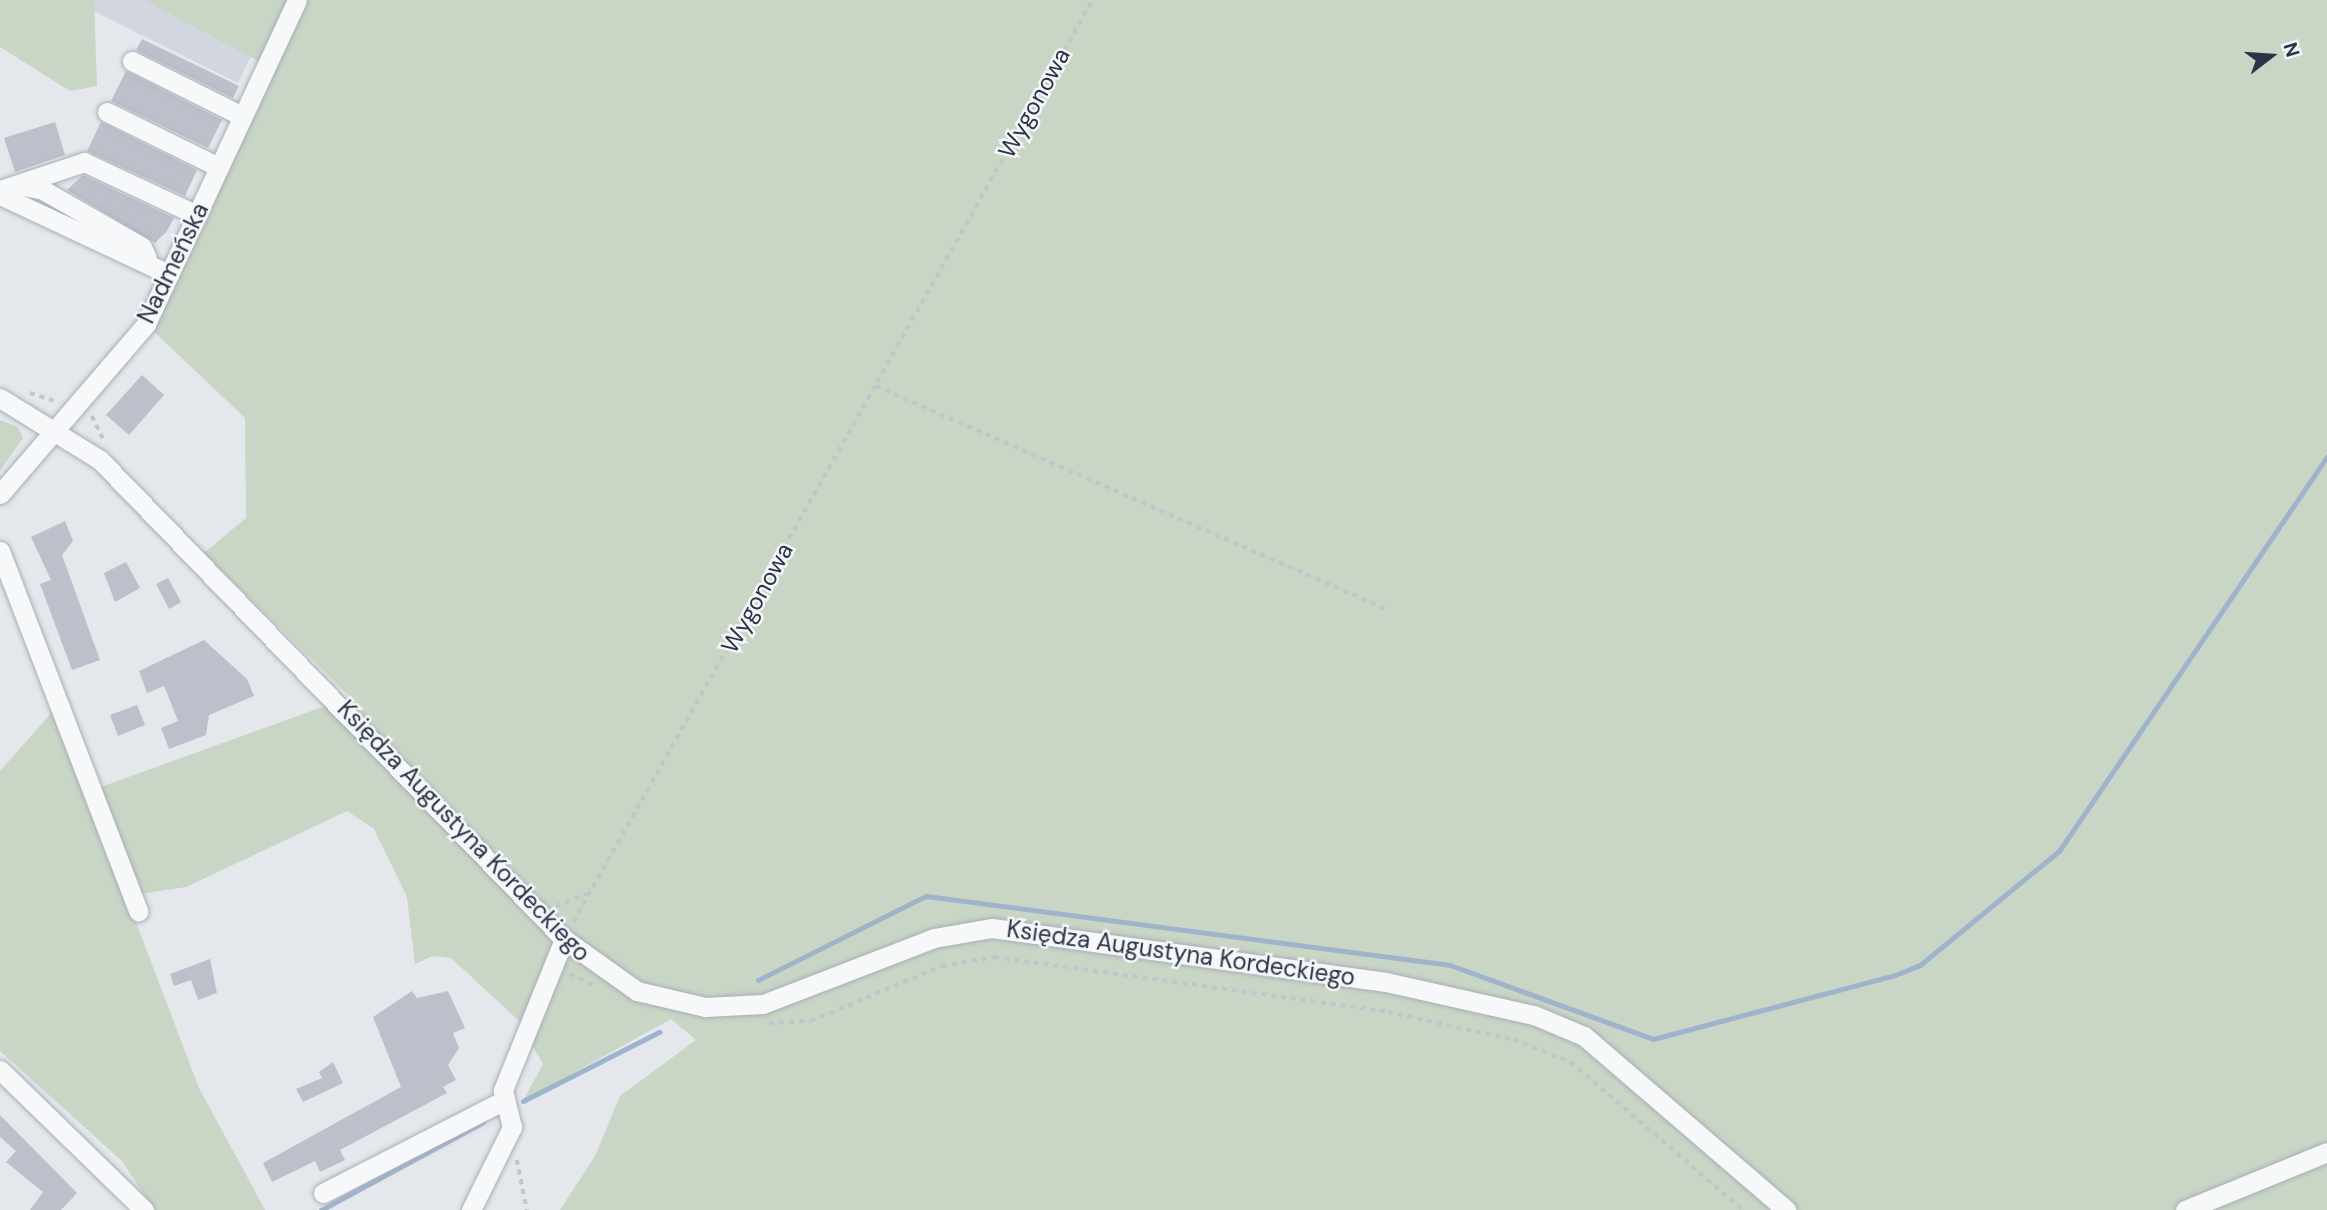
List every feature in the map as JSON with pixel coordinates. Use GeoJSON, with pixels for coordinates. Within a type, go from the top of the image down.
{"type":"FeatureCollection","features":[{"type":"Feature","properties":{"kind":"street","name":"Nadmeńska"},"geometry":{"type":"LineString","coordinates":[[0,494],[59,430],[146,324],[297,0]]}},
{"type":"Feature","properties":{"kind":"street"},"geometry":{"type":"LineString","coordinates":[[132,61],[242,117]]}},
{"type":"Feature","properties":{"kind":"street"},"geometry":{"type":"LineString","coordinates":[[107,112],[219,167]]}},
{"type":"Feature","properties":{"kind":"street"},"geometry":{"type":"LineString","coordinates":[[5,190],[84,162],[197,215]]}},
{"type":"Feature","properties":{"kind":"street"},"geometry":{"type":"LineString","coordinates":[[5,190],[169,274]]}},
{"type":"Feature","properties":{"kind":"street","name":"Księdza Augustyna Kordeckiego"},"geometry":{"type":"LineString","coordinates":[[0,398],[59,430],[125,483],[564,939],[637,991],[705,1007],[780,1000],[934,938],[992,928],[1316,970],[1440,993],[1534,1015],[1584,1036],[1786,1210]]}},
{"type":"Feature","properties":{"kind":"street"},"geometry":{"type":"LineString","coordinates":[[0,551],[138,911]]}},
{"type":"Feature","properties":{"kind":"street"},"geometry":{"type":"LineString","coordinates":[[471,1210],[512,1127],[503,1090],[564,939]]}},
{"type":"Feature","properties":{"kind":"street"},"geometry":{"type":"LineString","coordinates":[[0,1070],[144,1210]]}},
{"type":"Feature","properties":{"kind":"street"},"geometry":{"type":"LineString","coordinates":[[323,1194],[505,1100]]}},
{"type":"Feature","properties":{"kind":"street"},"geometry":{"type":"LineString","coordinates":[[2185,1210],[2327,1152]]}},
{"type":"Feature","properties":{"kind":"path","name":"Wygonowa"},"geometry":{"type":"LineString","coordinates":[[564,939],[1092,0]]}},
{"type":"Feature","properties":{"kind":"path"},"geometry":{"type":"LineString","coordinates":[[876,386],[1386,609]]}},
{"type":"Feature","properties":{"kind":"path"},"geometry":{"type":"LineString","coordinates":[[21,388],[48,401],[63,397]]}},
{"type":"Feature","properties":{"kind":"path"},"geometry":{"type":"LineString","coordinates":[[763,1023],[811,1021],[942,966],[995,957],[1388,1012],[1514,1040],[1571,1062],[1743,1210]]}},
{"type":"Feature","properties":{"kind":"path"},"geometry":{"type":"LineString","coordinates":[[562,981],[572,973],[600,989]]}},
{"type":"Feature","properties":{"kind":"path"},"geometry":{"type":"LineString","coordinates":[[512,1127],[527,1210]]}},
{"type":"Feature","properties":{"kind":"shaded area"},"geometry":{"type":"Polygon","coordinates":[[[71,0],[278,0],[238,83],[71,0]]]}},
{"type":"Feature","properties":{"kind":"green space"},"geometry":{"type":"Polygon","coordinates":[[[0,0],[94,0],[97,86],[70,91],[0,47],[0,0]]]}},
{"type":"Feature","properties":{"kind":"green space"},"geometry":{"type":"Polygon","coordinates":[[[144,0],[2327,0],[2327,1210],[560,1210],[595,1156],[620,1096],[696,1040],[671,1019],[523,1101],[543,1064],[517,1019],[451,958],[433,956],[415,964],[407,897],[374,829],[347,811],[186,887],[140,894],[98,788],[350,697],[204,553],[246,518],[245,418],[146,324],[266,65],[144,0]]]}},
{"type":"Feature","properties":{"kind":"green space"},"geometry":{"type":"Polygon","coordinates":[[[0,420],[18,427],[23,438],[0,471],[0,420]]]}},
{"type":"Feature","properties":{"kind":"green space"},"geometry":{"type":"Polygon","coordinates":[[[55,709],[199,1088],[265,1210],[154,1210],[122,1161],[0,1051],[0,771],[55,709]]]}},
{"type":"Feature","properties":{"kind":"building"},"geometry":{"type":"Polygon","coordinates":[[[142,39],[239,86],[233,98],[136,50],[142,39]]]}},
{"type":"Feature","properties":{"kind":"building"},"geometry":{"type":"Polygon","coordinates":[[[126,71],[222,120],[208,148],[111,101],[126,71]]]}},
{"type":"Feature","properties":{"kind":"building"},"geometry":{"type":"Polygon","coordinates":[[[55,122],[65,155],[15,172],[4,138],[55,122]]]}},
{"type":"Feature","properties":{"kind":"building"},"geometry":{"type":"Polygon","coordinates":[[[101,122],[197,170],[185,196],[87,151],[101,122]]]}},
{"type":"Feature","properties":{"kind":"building"},"geometry":{"type":"Polygon","coordinates":[[[83,175],[174,218],[167,231],[155,243],[67,190],[83,175]]]}},
{"type":"Feature","properties":{"kind":"building"},"geometry":{"type":"Polygon","coordinates":[[[142,375],[164,395],[129,435],[106,415],[142,375]]]}},
{"type":"Feature","properties":{"kind":"building"},"geometry":{"type":"Polygon","coordinates":[[[65,521],[73,541],[62,555],[100,660],[72,670],[40,584],[51,580],[31,537],[65,521]]]}},
{"type":"Feature","properties":{"kind":"building"},"geometry":{"type":"Polygon","coordinates":[[[126,562],[140,588],[115,602],[104,573],[126,562]]]}},
{"type":"Feature","properties":{"kind":"building"},"geometry":{"type":"Polygon","coordinates":[[[168,578],[181,602],[169,609],[156,584],[168,578]]]}},
{"type":"Feature","properties":{"kind":"building"},"geometry":{"type":"Polygon","coordinates":[[[204,640],[247,679],[254,696],[209,715],[206,735],[169,749],[161,728],[178,721],[164,686],[147,693],[139,671],[204,640]]]}},
{"type":"Feature","properties":{"kind":"building"},"geometry":{"type":"Polygon","coordinates":[[[137,705],[145,725],[118,736],[110,715],[137,705]]]}},
{"type":"Feature","properties":{"kind":"building"},"geometry":{"type":"Polygon","coordinates":[[[210,959],[217,993],[198,1000],[191,980],[174,986],[170,974],[210,959]]]}},
{"type":"Feature","properties":{"kind":"building"},"geometry":{"type":"Polygon","coordinates":[[[412,991],[417,998],[448,991],[465,1028],[453,1033],[459,1048],[448,1065],[456,1080],[443,1087],[447,1093],[340,1150],[345,1160],[320,1172],[315,1161],[272,1182],[263,1163],[401,1087],[373,1017],[412,991]]]}},
{"type":"Feature","properties":{"kind":"building"},"geometry":{"type":"Polygon","coordinates":[[[333,1062],[343,1083],[303,1102],[296,1089],[322,1078],[319,1072],[333,1062]]]}},
{"type":"Feature","properties":{"kind":"building"},"geometry":{"type":"Polygon","coordinates":[[[0,1115],[77,1193],[61,1210],[30,1210],[43,1192],[6,1162],[16,1151],[0,1137],[0,1115]]]}},
{"type":"Feature","properties":{"kind":"waterway"},"geometry":{"type":"LineString","coordinates":[[758,980],[926,896],[1450,965],[1653,1039],[1895,975],[1920,965],[2059,851],[2327,456]]}},
{"type":"Feature","properties":{"kind":"waterway"},"geometry":{"type":"LineString","coordinates":[[523,1101],[659,1032]]}},
{"type":"Feature","properties":{"kind":"waterway"},"geometry":{"type":"LineString","coordinates":[[321,1210],[483,1122]]}}]}
